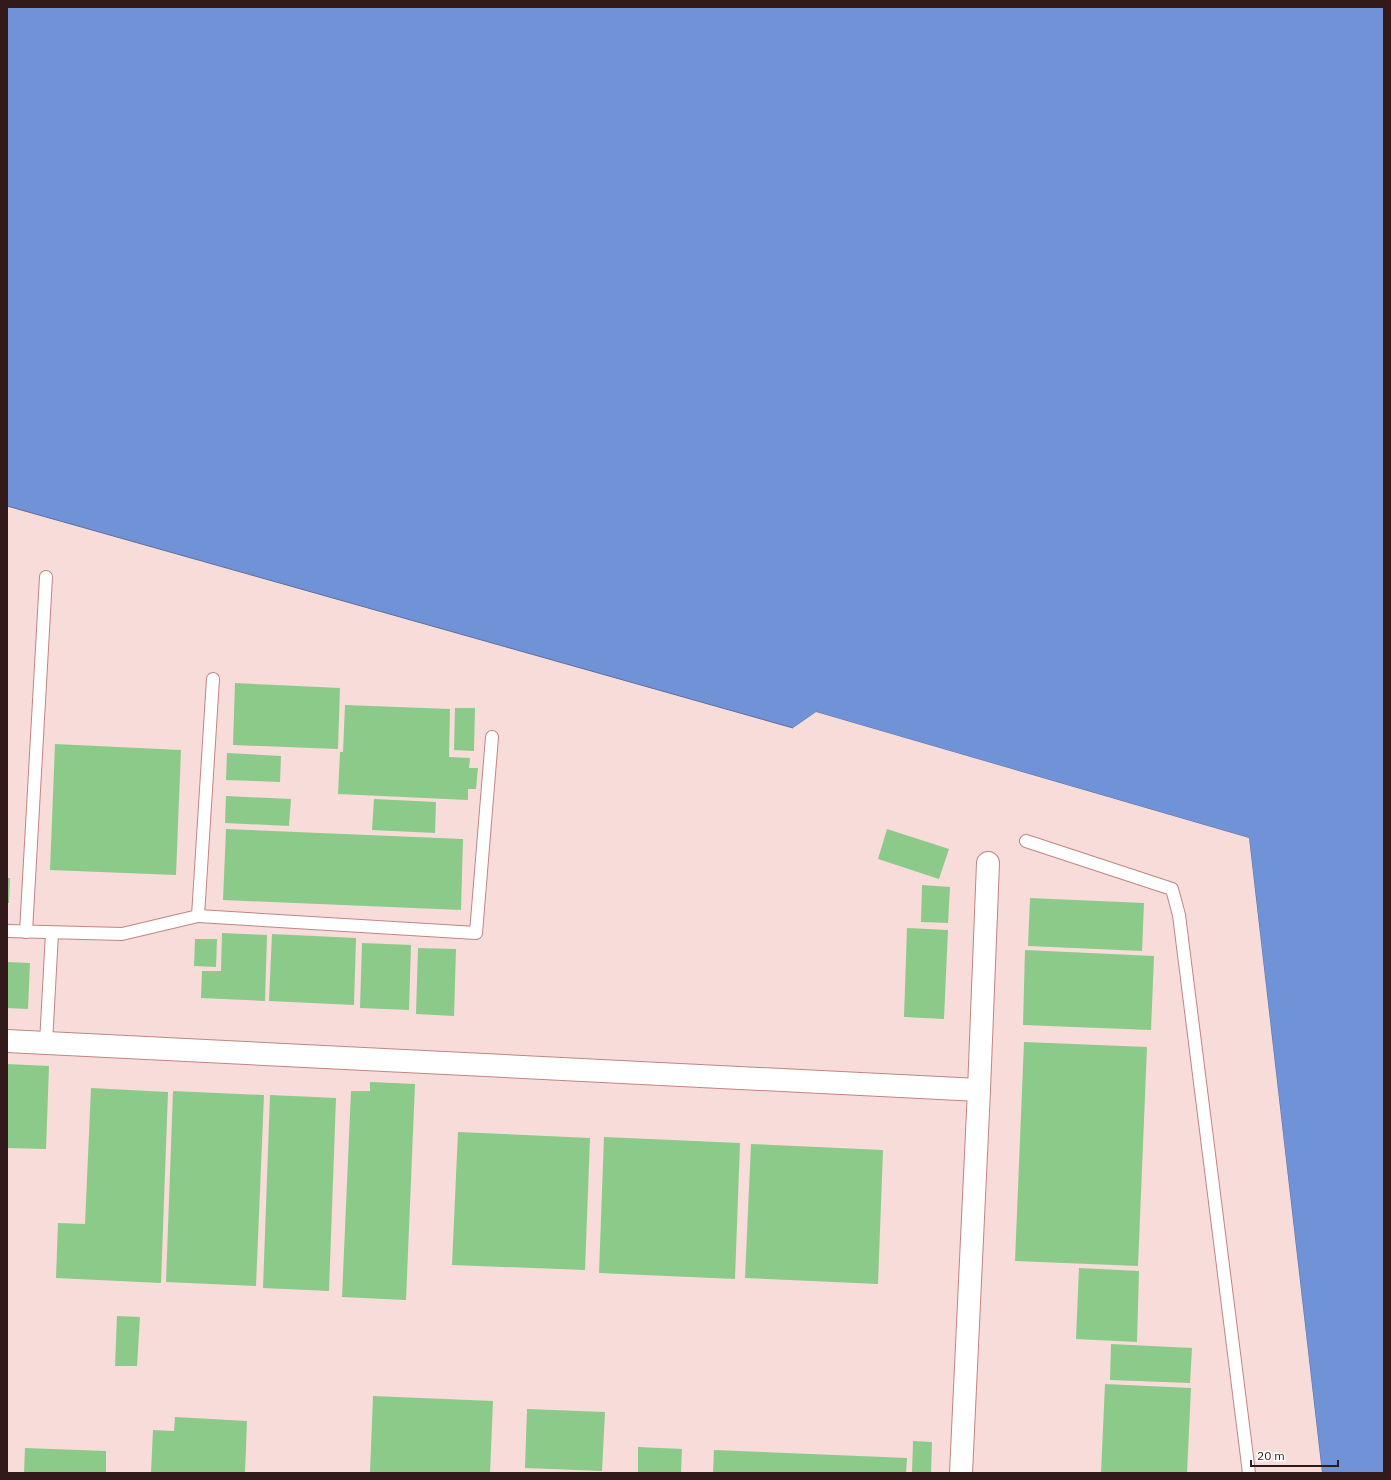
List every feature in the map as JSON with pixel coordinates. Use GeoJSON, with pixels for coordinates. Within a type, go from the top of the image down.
{"type":"FeatureCollection","features":[{"type":"Feature","properties":{"kind":"street"},"geometry":{"type":"LineString","coordinates":[[961,1473],[988,862]]}},
{"type":"Feature","properties":{"kind":"street"},"geometry":{"type":"LineString","coordinates":[[7,1041],[979,1090]]}},
{"type":"Feature","properties":{"kind":"lane"},"geometry":{"type":"LineString","coordinates":[[26,932],[46,576]]}},
{"type":"Feature","properties":{"kind":"lane"},"geometry":{"type":"LineString","coordinates":[[198,916],[213,679]]}},
{"type":"Feature","properties":{"kind":"lane"},"geometry":{"type":"LineString","coordinates":[[7,931],[122,934],[198,916],[476,933],[492,737]]}},
{"type":"Feature","properties":{"kind":"lane"},"geometry":{"type":"LineString","coordinates":[[1026,841],[1172,889],[1179,915],[1248,1473]]}},
{"type":"Feature","properties":{"kind":"lane"},"geometry":{"type":"LineString","coordinates":[[46,1043],[52,933]]}},
{"type":"Feature","properties":{"kind":"water"},"geometry":{"type":"Polygon","coordinates":[[[7,7],[1384,7],[1384,1473],[1322,1473],[1249,838],[816,712],[793,728],[7,506],[7,7]]]}},
{"type":"Feature","properties":{"kind":"pier"},"geometry":{"type":"Polygon","coordinates":[[[816,712],[1249,838],[1322,1473],[1320,1473],[1248,840],[816,714],[794,730],[793,728],[816,712]]]}},
{"type":"Feature","properties":{"kind":"building"},"geometry":{"type":"Polygon","coordinates":[[[235,683],[340,688],[338,749],[233,745],[235,683]]]}},
{"type":"Feature","properties":{"kind":"building"},"geometry":{"type":"Polygon","coordinates":[[[345,705],[450,709],[449,757],[470,758],[469,768],[478,768],[476,789],[468,789],[468,800],[338,794],[340,752],[343,752],[345,705]]]}},
{"type":"Feature","properties":{"kind":"building"},"geometry":{"type":"Polygon","coordinates":[[[455,708],[475,708],[474,751],[454,750],[455,708]]]}},
{"type":"Feature","properties":{"kind":"building"},"geometry":{"type":"Polygon","coordinates":[[[55,744],[181,750],[176,875],[50,870],[55,744]]]}},
{"type":"Feature","properties":{"kind":"building"},"geometry":{"type":"Polygon","coordinates":[[[227,753],[281,756],[280,782],[226,780],[227,753]]]}},
{"type":"Feature","properties":{"kind":"building"},"geometry":{"type":"Polygon","coordinates":[[[226,796],[291,799],[289,826],[225,823],[226,796]]]}},
{"type":"Feature","properties":{"kind":"building"},"geometry":{"type":"Polygon","coordinates":[[[374,799],[436,802],[435,833],[372,830],[374,799]]]}},
{"type":"Feature","properties":{"kind":"building"},"geometry":{"type":"Polygon","coordinates":[[[226,829],[463,839],[461,910],[223,900],[226,829]]]}},
{"type":"Feature","properties":{"kind":"building"},"geometry":{"type":"Polygon","coordinates":[[[887,829],[949,849],[939,879],[878,859],[887,829]]]}},
{"type":"Feature","properties":{"kind":"building"},"geometry":{"type":"Polygon","coordinates":[[[7,878],[10,878],[9,903],[7,903],[7,878]]]}},
{"type":"Feature","properties":{"kind":"building"},"geometry":{"type":"Polygon","coordinates":[[[922,885],[950,887],[948,923],[921,922],[922,885]]]}},
{"type":"Feature","properties":{"kind":"building"},"geometry":{"type":"Polygon","coordinates":[[[1030,898],[1144,903],[1142,951],[1028,946],[1030,898]]]}},
{"type":"Feature","properties":{"kind":"building"},"geometry":{"type":"Polygon","coordinates":[[[907,928],[948,930],[944,1019],[904,1017],[907,928]]]}},
{"type":"Feature","properties":{"kind":"building"},"geometry":{"type":"Polygon","coordinates":[[[222,933],[267,935],[265,1001],[201,998],[202,971],[221,971],[222,933]]]}},
{"type":"Feature","properties":{"kind":"building"},"geometry":{"type":"Polygon","coordinates":[[[272,934],[356,938],[354,1005],[269,1001],[272,934]]]}},
{"type":"Feature","properties":{"kind":"building"},"geometry":{"type":"Polygon","coordinates":[[[195,939],[217,939],[216,967],[194,966],[195,939]]]}},
{"type":"Feature","properties":{"kind":"building"},"geometry":{"type":"Polygon","coordinates":[[[362,943],[411,945],[409,1010],[360,1008],[362,943]]]}},
{"type":"Feature","properties":{"kind":"building"},"geometry":{"type":"Polygon","coordinates":[[[418,948],[456,949],[454,1016],[416,1014],[418,948]]]}},
{"type":"Feature","properties":{"kind":"building"},"geometry":{"type":"Polygon","coordinates":[[[1025,950],[1154,956],[1151,1030],[1023,1025],[1025,950]]]}},
{"type":"Feature","properties":{"kind":"building"},"geometry":{"type":"Polygon","coordinates":[[[7,962],[30,963],[28,1009],[7,1008],[7,962]]]}},
{"type":"Feature","properties":{"kind":"building"},"geometry":{"type":"Polygon","coordinates":[[[1024,1042],[1147,1047],[1138,1266],[1015,1261],[1024,1042]]]}},
{"type":"Feature","properties":{"kind":"building"},"geometry":{"type":"Polygon","coordinates":[[[7,1064],[49,1066],[46,1149],[7,1148],[7,1064]]]}},
{"type":"Feature","properties":{"kind":"building"},"geometry":{"type":"Polygon","coordinates":[[[370,1082],[415,1084],[406,1300],[342,1297],[351,1091],[370,1091],[370,1082]]]}},
{"type":"Feature","properties":{"kind":"building"},"geometry":{"type":"Polygon","coordinates":[[[91,1088],[168,1092],[161,1283],[56,1278],[58,1223],[85,1224],[91,1088]]]}},
{"type":"Feature","properties":{"kind":"building"},"geometry":{"type":"Polygon","coordinates":[[[173,1091],[264,1095],[256,1286],[166,1282],[173,1091]]]}},
{"type":"Feature","properties":{"kind":"building"},"geometry":{"type":"Polygon","coordinates":[[[270,1095],[336,1098],[329,1291],[263,1288],[270,1095]]]}},
{"type":"Feature","properties":{"kind":"building"},"geometry":{"type":"Polygon","coordinates":[[[458,1132],[590,1138],[585,1270],[452,1265],[458,1132]]]}},
{"type":"Feature","properties":{"kind":"building"},"geometry":{"type":"Polygon","coordinates":[[[604,1137],[740,1143],[735,1279],[599,1273],[604,1137]]]}},
{"type":"Feature","properties":{"kind":"building"},"geometry":{"type":"Polygon","coordinates":[[[751,1144],[883,1150],[878,1284],[745,1278],[751,1144]]]}},
{"type":"Feature","properties":{"kind":"building"},"geometry":{"type":"Polygon","coordinates":[[[1079,1268],[1139,1271],[1137,1342],[1076,1339],[1079,1268]]]}},
{"type":"Feature","properties":{"kind":"building"},"geometry":{"type":"Polygon","coordinates":[[[117,1316],[140,1317],[137,1366],[115,1366],[117,1316]]]}},
{"type":"Feature","properties":{"kind":"building"},"geometry":{"type":"Polygon","coordinates":[[[1111,1344],[1192,1348],[1190,1383],[1110,1380],[1111,1344]]]}},
{"type":"Feature","properties":{"kind":"building"},"geometry":{"type":"Polygon","coordinates":[[[1105,1384],[1191,1388],[1187,1473],[1101,1473],[1105,1384]]]}},
{"type":"Feature","properties":{"kind":"building"},"geometry":{"type":"Polygon","coordinates":[[[373,1396],[493,1401],[490,1473],[370,1473],[373,1396]]]}},
{"type":"Feature","properties":{"kind":"building"},"geometry":{"type":"Polygon","coordinates":[[[527,1409],[605,1412],[602,1471],[525,1468],[527,1409]]]}},
{"type":"Feature","properties":{"kind":"building"},"geometry":{"type":"Polygon","coordinates":[[[175,1417],[247,1421],[245,1473],[151,1473],[153,1430],[174,1431],[175,1417]]]}},
{"type":"Feature","properties":{"kind":"building"},"geometry":{"type":"Polygon","coordinates":[[[913,1441],[932,1442],[931,1473],[912,1473],[913,1441]]]}},
{"type":"Feature","properties":{"kind":"building"},"geometry":{"type":"Polygon","coordinates":[[[638,1447],[682,1449],[681,1473],[638,1473],[638,1447]]]}},
{"type":"Feature","properties":{"kind":"building"},"geometry":{"type":"Polygon","coordinates":[[[25,1448],[106,1451],[106,1473],[24,1473],[25,1448]]]}},
{"type":"Feature","properties":{"kind":"building"},"geometry":{"type":"Polygon","coordinates":[[[714,1450],[907,1458],[906,1473],[713,1473],[714,1450]]]}}]}
